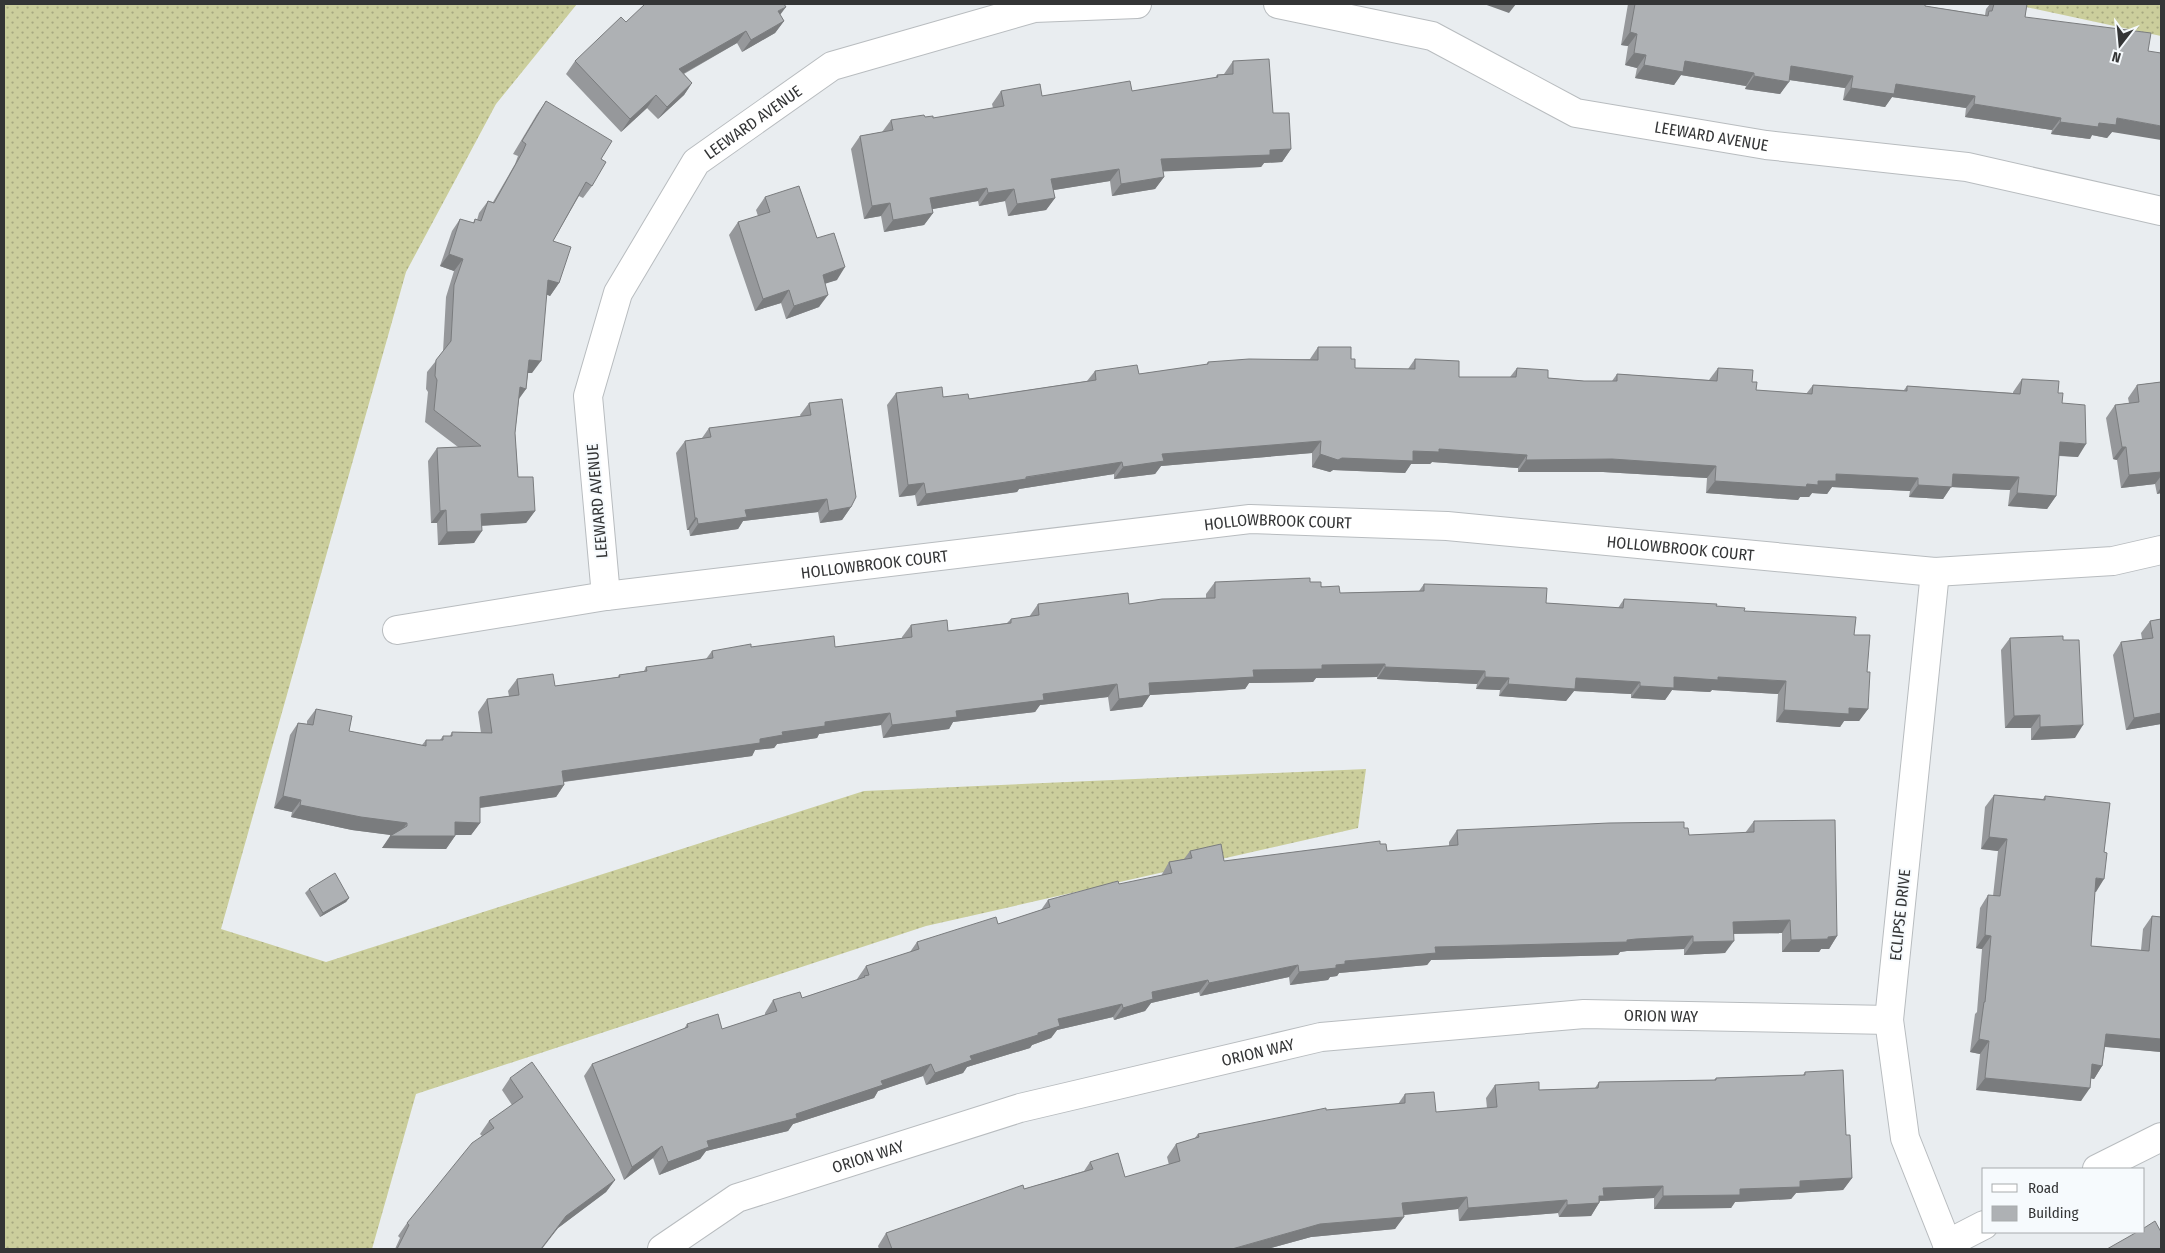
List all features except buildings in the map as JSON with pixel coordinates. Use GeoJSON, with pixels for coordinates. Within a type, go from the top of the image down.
{"type":"FeatureCollection","features":[{"type":"Feature","properties":{"kind":"street","name":"LEEWARD AVENUE"},"geometry":{"type":"LineString","coordinates":[[606,596],[588,396],[618,292],[696,162],[832,66],[1034,8],[1137,4]]}},
{"type":"Feature","properties":{"kind":"street","name":"LEEWARD AVENUE"},"geometry":{"type":"LineString","coordinates":[[1278,4],[1432,36],[1576,113],[1766,145],[1967,167],[2161,211]]}},
{"type":"Feature","properties":{"kind":"street","name":"HOLLOWBROOK COURT"},"geometry":{"type":"LineString","coordinates":[[397,630],[606,596],[1250,519],[1447,526],[1934,572],[2113,561],[2161,550]]}},
{"type":"Feature","properties":{"kind":"street","name":"ECLIPSE DRIVE"},"geometry":{"type":"LineString","coordinates":[[1934,572],[1889,1020],[1905,1138],[1948,1246]]}},
{"type":"Feature","properties":{"kind":"street","name":"ORION WAY"},"geometry":{"type":"LineString","coordinates":[[662,1249],[737,1198],[1020,1108],[1321,1037],[1584,1014],[1889,1020]]}},
{"type":"Feature","properties":{"kind":"street"},"geometry":{"type":"LineString","coordinates":[[2099,1168],[2161,1137]]}},
{"type":"Feature","properties":{"kind":"street"},"geometry":{"type":"LineString","coordinates":[[1948,1246],[1982,1226]]}},
{"type":"Feature","properties":{"kind":"green space"},"geometry":{"type":"Polygon","coordinates":[[[4,4],[577,4],[496,104],[406,272],[221,929],[326,962],[864,791],[1366,769],[1358,828],[926,926],[416,1094],[372,1249],[4,1249],[4,4]]]}},
{"type":"Feature","properties":{"kind":"green space"},"geometry":{"type":"Polygon","coordinates":[[[2012,4],[2161,4],[2161,36],[2012,4]]]}}]}
